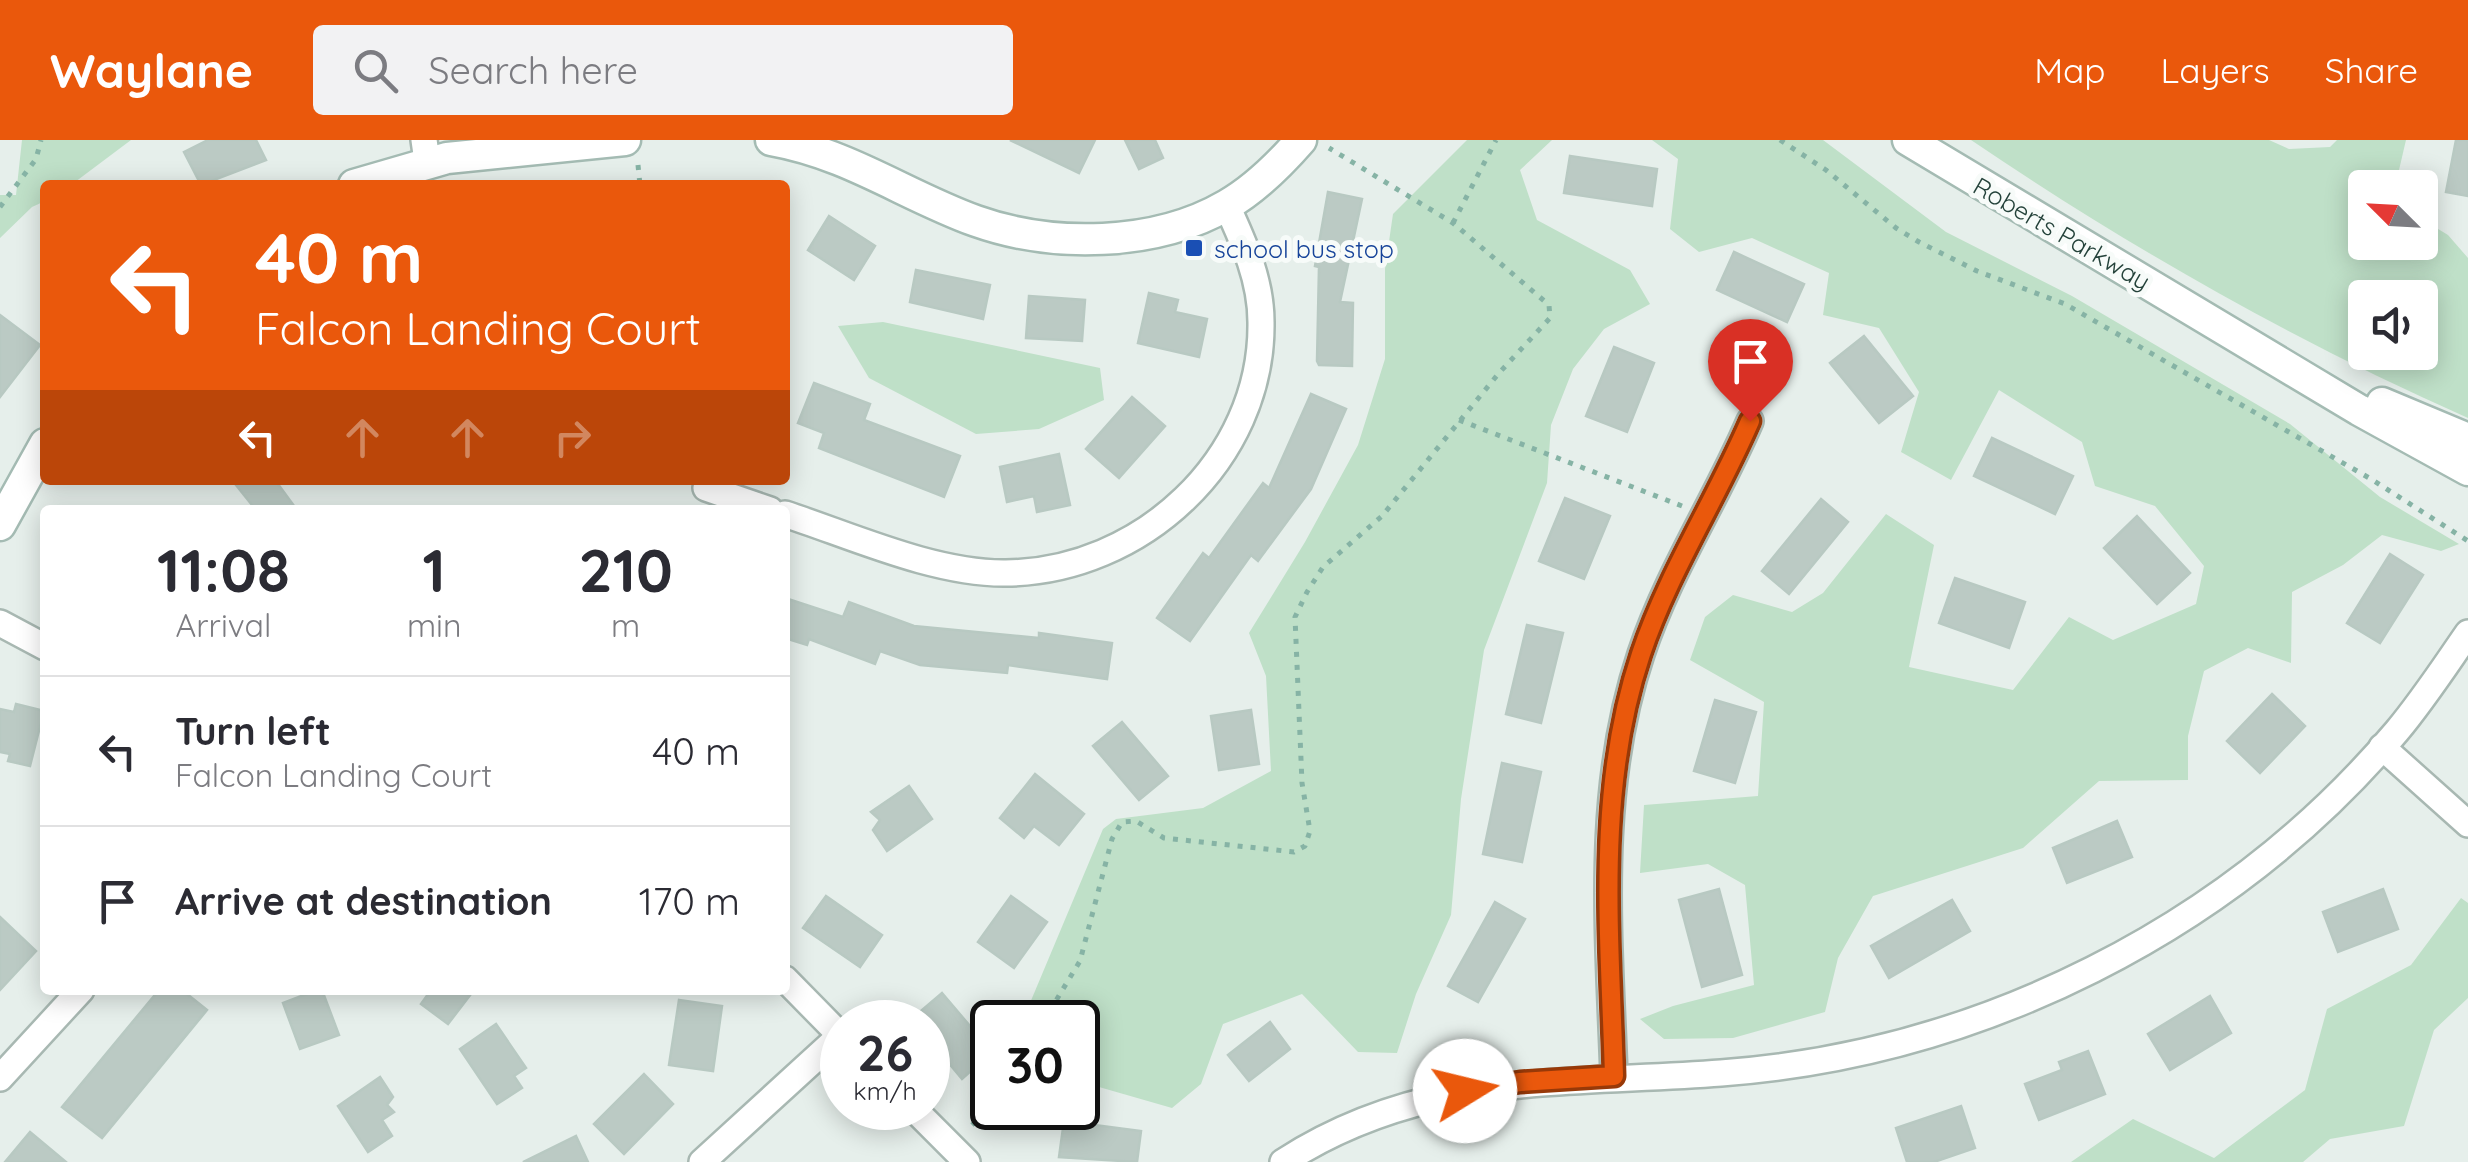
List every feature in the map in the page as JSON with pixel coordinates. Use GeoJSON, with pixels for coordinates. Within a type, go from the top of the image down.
{"type":"FeatureCollection","features":[{"type":"Feature","properties":{"kind":"street"},"geometry":{"type":"LineString","coordinates":[[772,140],[839,158],[972,220],[1041,238],[1078,240],[1144,233],[1226,206],[1315,144]]}},
{"type":"Feature","properties":{"kind":"street","name":"Roberts Parkway"},"geometry":{"type":"LineString","coordinates":[[1908,140],[2359,410],[2468,470]]}},
{"type":"Feature","properties":{"kind":"street"},"geometry":{"type":"LineString","coordinates":[[364,180],[425,151],[632,152]]}},
{"type":"Feature","properties":{"kind":"street"},"geometry":{"type":"LineString","coordinates":[[790,516],[938,564],[1002,574],[1062,568],[1101,556],[1144,533],[1176,507],[1214,465],[1241,420],[1256,372],[1260,298],[1251,260],[1226,206]]}},
{"type":"Feature","properties":{"kind":"street","name":"Roberts Parkway"},"geometry":{"type":"LineString","coordinates":[[2217,323],[2383,404],[2468,439]]}},
{"type":"Feature","properties":{"kind":"street"},"geometry":{"type":"LineString","coordinates":[[1614,1076],[1607,860],[1615,771],[1630,694],[1656,614],[1703,516],[1725,480],[1750,421]]}},
{"type":"Feature","properties":{"kind":"street"},"geometry":{"type":"LineString","coordinates":[[0,525],[40,453]]}},
{"type":"Feature","properties":{"kind":"street"},"geometry":{"type":"LineString","coordinates":[[706,488],[755,505]]}},
{"type":"Feature","properties":{"kind":"street"},"geometry":{"type":"LineString","coordinates":[[0,623],[40,644]]}},
{"type":"Feature","properties":{"kind":"street"},"geometry":{"type":"LineString","coordinates":[[1283,1162],[1334,1134],[1401,1108],[1465,1091],[1520,1082],[1720,1073],[1846,1057],[1922,1039],[2042,994],[2117,957],[2230,887],[2311,818],[2382,747],[2468,633]]}},
{"type":"Feature","properties":{"kind":"street"},"geometry":{"type":"LineString","coordinates":[[2382,747],[2468,824]]}},
{"type":"Feature","properties":{"kind":"street"},"geometry":{"type":"LineString","coordinates":[[790,984],[820,1014]]}},
{"type":"Feature","properties":{"kind":"street"},"geometry":{"type":"LineString","coordinates":[[0,1078],[77,995]]}},
{"type":"Feature","properties":{"kind":"street"},"geometry":{"type":"LineString","coordinates":[[702,1162],[820,1056]]}},
{"type":"Feature","properties":{"kind":"street"},"geometry":{"type":"LineString","coordinates":[[934,1130],[967,1162]]}},
{"type":"Feature","properties":{"kind":"path"},"geometry":{"type":"LineString","coordinates":[[0,207],[36,159],[41,140]]}},
{"type":"Feature","properties":{"kind":"path"},"geometry":{"type":"LineString","coordinates":[[1453,223],[1496,140]]}},
{"type":"Feature","properties":{"kind":"path"},"geometry":{"type":"LineString","coordinates":[[1780,140],[1919,242],[1977,271],[2066,304],[2371,480],[2468,541]]}},
{"type":"Feature","properties":{"kind":"path"},"geometry":{"type":"LineString","coordinates":[[1056,1000],[1080,961],[1112,839],[1122,822],[1136,821],[1164,838],[1294,852],[1305,846],[1310,831],[1302,783],[1295,617],[1323,567],[1382,516],[1459,420],[1550,318],[1549,304],[1453,223],[1315,144]]}},
{"type":"Feature","properties":{"kind":"path"},"geometry":{"type":"LineString","coordinates":[[632,152],[639,180]]}},
{"type":"Feature","properties":{"kind":"path"},"geometry":{"type":"LineString","coordinates":[[1459,420],[1678,503]]}},
{"type":"Feature","properties":{"kind":"green space"},"geometry":{"type":"Polygon","coordinates":[[[22,140],[131,140],[78,180],[40,180],[40,203],[0,238],[0,195],[16,195],[22,140]]]}},
{"type":"Feature","properties":{"kind":"green space"},"geometry":{"type":"Polygon","coordinates":[[[1467,140],[1552,140],[1520,170],[1537,220],[1630,270],[1650,304],[1604,329],[1573,369],[1551,425],[1547,483],[1484,650],[1461,799],[1451,915],[1416,994],[1397,1053],[1358,1052],[1302,994],[1223,1024],[1201,1084],[1172,1108],[1100,1087],[1100,1000],[1031,1000],[1103,829],[1116,819],[1203,808],[1271,771],[1266,676],[1249,633],[1358,445],[1385,359],[1385,269],[1393,214],[1467,140]]]}},
{"type":"Feature","properties":{"kind":"green space"},"geometry":{"type":"Polygon","coordinates":[[[1652,140],[1823,140],[1946,232],[2072,296],[2290,424],[2380,497],[2459,544],[2441,551],[2382,535],[2343,565],[2292,592],[2291,663],[2248,648],[2204,671],[2188,736],[2188,780],[2099,781],[2023,848],[1873,896],[1838,958],[1825,1012],[1733,1038],[1664,1039],[1640,1019],[1673,1006],[1754,985],[1745,885],[1708,864],[1640,873],[1644,805],[1758,796],[1764,702],[1690,660],[1705,617],[1733,595],[1792,612],[1823,593],[1886,514],[1934,545],[1909,667],[2013,690],[2069,617],[2113,640],[2196,604],[2204,566],[2155,506],[2095,486],[2082,442],[1999,390],[1951,480],[1901,452],[1919,392],[1879,328],[1823,315],[1829,273],[1752,238],[1699,252],[1670,229],[1678,159],[1652,140]]]}},
{"type":"Feature","properties":{"kind":"green space"},"geometry":{"type":"Polygon","coordinates":[[[1971,140],[2269,140],[2289,149],[2330,147],[2337,140],[2406,140],[2399,170],[2348,170],[2348,260],[2438,260],[2438,229],[2468,258],[2468,418],[2366,370],[2438,370],[2438,280],[2348,280],[2348,361],[2152,255],[1971,140]]]}},
{"type":"Feature","properties":{"kind":"green space"},"geometry":{"type":"Polygon","coordinates":[[[883,322],[1100,368],[1104,400],[1039,429],[976,434],[869,378],[838,326],[883,322]]]}},
{"type":"Feature","properties":{"kind":"green space"},"geometry":{"type":"Polygon","coordinates":[[[2461,898],[2468,903],[2468,998],[2434,1030],[2404,1126],[2330,1139],[2303,1162],[2071,1162],[2133,1119],[2214,1158],[2305,1090],[2327,1009],[2411,965],[2461,898]]]}},
{"type":"Feature","properties":{"kind":"building"},"geometry":{"type":"Polygon","coordinates":[[[208,140],[256,140],[266,160],[214,180],[198,180],[184,152],[208,140]]]}},
{"type":"Feature","properties":{"kind":"building"},"geometry":{"type":"Polygon","coordinates":[[[1010,140],[1095,140],[1079,173],[1010,140]]]}},
{"type":"Feature","properties":{"kind":"building"},"geometry":{"type":"Polygon","coordinates":[[[1125,140],[1155,140],[1163,158],[1139,169],[1125,140]]]}},
{"type":"Feature","properties":{"kind":"building"},"geometry":{"type":"Polygon","coordinates":[[[2456,140],[2468,140],[2468,196],[2446,192],[2456,140]]]}},
{"type":"Feature","properties":{"kind":"building"},"geometry":{"type":"Polygon","coordinates":[[[1570,156],[1657,169],[1652,206],[1564,193],[1570,156]]]}},
{"type":"Feature","properties":{"kind":"building"},"geometry":{"type":"Polygon","coordinates":[[[1328,192],[1362,199],[1340,302],[1353,303],[1352,366],[1319,365],[1317,361],[1319,267],[1315,266],[1328,192]]]}},
{"type":"Feature","properties":{"kind":"building"},"geometry":{"type":"Polygon","coordinates":[[[829,216],[875,246],[854,280],[808,250],[829,216]]]}},
{"type":"Feature","properties":{"kind":"building"},"geometry":{"type":"Polygon","coordinates":[[[1734,252],[1804,284],[1787,322],[1717,290],[1734,252]]]}},
{"type":"Feature","properties":{"kind":"building"},"geometry":{"type":"Polygon","coordinates":[[[916,270],[990,285],[983,319],[910,302],[916,270]]]}},
{"type":"Feature","properties":{"kind":"building"},"geometry":{"type":"Polygon","coordinates":[[[1149,293],[1178,300],[1175,312],[1207,319],[1199,357],[1138,343],[1149,293]]]}},
{"type":"Feature","properties":{"kind":"building"},"geometry":{"type":"Polygon","coordinates":[[[1029,296],[1085,300],[1082,341],[1026,338],[1029,296]]]}},
{"type":"Feature","properties":{"kind":"building"},"geometry":{"type":"Polygon","coordinates":[[[0,315],[40,345],[0,397],[0,315]]]}},
{"type":"Feature","properties":{"kind":"building"},"geometry":{"type":"Polygon","coordinates":[[[1864,336],[1913,396],[1879,423],[1830,363],[1864,336]]]}},
{"type":"Feature","properties":{"kind":"building"},"geometry":{"type":"Polygon","coordinates":[[[1614,347],[1654,363],[1627,432],[1586,416],[1614,347]]]}},
{"type":"Feature","properties":{"kind":"building"},"geometry":{"type":"Polygon","coordinates":[[[814,383],[870,404],[864,420],[960,456],[944,497],[819,448],[824,433],[798,423],[814,383]]]}},
{"type":"Feature","properties":{"kind":"building"},"geometry":{"type":"Polygon","coordinates":[[[1311,394],[1346,409],[1311,489],[1258,561],[1251,555],[1190,641],[1157,618],[1203,553],[1209,558],[1263,483],[1269,488],[1311,394]]]}},
{"type":"Feature","properties":{"kind":"building"},"geometry":{"type":"Polygon","coordinates":[[[1132,397],[1165,426],[1119,478],[1086,449],[1132,397]]]}},
{"type":"Feature","properties":{"kind":"building"},"geometry":{"type":"Polygon","coordinates":[[[1992,438],[2073,476],[2055,514],[1974,476],[1992,438]]]}},
{"type":"Feature","properties":{"kind":"building"},"geometry":{"type":"Polygon","coordinates":[[[1059,454],[1070,505],[1037,512],[1034,496],[1007,502],[1000,467],[1059,454]]]}},
{"type":"Feature","properties":{"kind":"building"},"geometry":{"type":"Polygon","coordinates":[[[236,485],[279,485],[293,505],[252,505],[236,485]]]}},
{"type":"Feature","properties":{"kind":"building"},"geometry":{"type":"Polygon","coordinates":[[[1565,498],[1610,516],[1584,579],[1539,561],[1565,498]]]}},
{"type":"Feature","properties":{"kind":"building"},"geometry":{"type":"Polygon","coordinates":[[[1821,499],[1848,522],[1789,594],[1762,571],[1821,499]]]}},
{"type":"Feature","properties":{"kind":"building"},"geometry":{"type":"Polygon","coordinates":[[[2137,516],[2190,573],[2157,604],[2104,548],[2137,516]]]}},
{"type":"Feature","properties":{"kind":"building"},"geometry":{"type":"Polygon","coordinates":[[[2390,554],[2423,575],[2380,643],[2347,623],[2390,554]]]}},
{"type":"Feature","properties":{"kind":"building"},"geometry":{"type":"Polygon","coordinates":[[[1955,578],[2025,602],[2009,648],[1939,623],[1955,578]]]}},
{"type":"Feature","properties":{"kind":"building"},"geometry":{"type":"Polygon","coordinates":[[[790,600],[843,617],[849,602],[914,626],[1039,638],[1039,633],[1112,643],[1107,679],[1008,665],[1007,673],[920,665],[880,651],[875,664],[809,639],[807,645],[790,640],[790,600]]]}},
{"type":"Feature","properties":{"kind":"building"},"geometry":{"type":"Polygon","coordinates":[[[1527,625],[1563,633],[1541,723],[1506,714],[1527,625]]]}},
{"type":"Feature","properties":{"kind":"building"},"geometry":{"type":"Polygon","coordinates":[[[2272,694],[2305,726],[2260,773],[2227,741],[2272,694]]]}},
{"type":"Feature","properties":{"kind":"building"},"geometry":{"type":"Polygon","coordinates":[[[1715,700],[1756,712],[1735,783],[1694,771],[1715,700]]]}},
{"type":"Feature","properties":{"kind":"building"},"geometry":{"type":"Polygon","coordinates":[[[16,704],[40,710],[30,766],[8,761],[10,754],[0,752],[0,709],[14,712],[16,704]]]}},
{"type":"Feature","properties":{"kind":"building"},"geometry":{"type":"Polygon","coordinates":[[[1251,710],[1259,764],[1219,770],[1211,716],[1251,710]]]}},
{"type":"Feature","properties":{"kind":"building"},"geometry":{"type":"Polygon","coordinates":[[[1122,722],[1168,776],[1139,800],[1093,746],[1122,722]]]}},
{"type":"Feature","properties":{"kind":"building"},"geometry":{"type":"Polygon","coordinates":[[[1502,763],[1541,772],[1522,862],[1483,854],[1502,763]]]}},
{"type":"Feature","properties":{"kind":"building"},"geometry":{"type":"Polygon","coordinates":[[[1035,774],[1084,814],[1059,845],[1034,826],[1024,838],[1000,818],[1035,774]]]}},
{"type":"Feature","properties":{"kind":"building"},"geometry":{"type":"Polygon","coordinates":[[[909,786],[932,819],[887,851],[873,830],[880,820],[871,812],[909,786]]]}},
{"type":"Feature","properties":{"kind":"building"},"geometry":{"type":"Polygon","coordinates":[[[2117,821],[2132,857],[2067,883],[2053,848],[2117,821]]]}},
{"type":"Feature","properties":{"kind":"building"},"geometry":{"type":"Polygon","coordinates":[[[1719,889],[1742,975],[1702,987],[1679,900],[1719,889]]]}},
{"type":"Feature","properties":{"kind":"building"},"geometry":{"type":"Polygon","coordinates":[[[2383,889],[2398,929],[2338,952],[2323,912],[2383,889]]]}},
{"type":"Feature","properties":{"kind":"building"},"geometry":{"type":"Polygon","coordinates":[[[826,896],[882,935],[860,967],[803,928],[826,896]]]}},
{"type":"Feature","properties":{"kind":"building"},"geometry":{"type":"Polygon","coordinates":[[[1011,896],[1047,922],[1014,968],[978,942],[1011,896]]]}},
{"type":"Feature","properties":{"kind":"building"},"geometry":{"type":"Polygon","coordinates":[[[1952,900],[1970,931],[1889,978],[1871,946],[1952,900]]]}},
{"type":"Feature","properties":{"kind":"building"},"geometry":{"type":"Polygon","coordinates":[[[1495,902],[1525,919],[1478,1002],[1448,986],[1495,902]]]}},
{"type":"Feature","properties":{"kind":"building"},"geometry":{"type":"Polygon","coordinates":[[[0,917],[36,951],[0,990],[0,917]]]}},
{"type":"Feature","properties":{"kind":"building"},"geometry":{"type":"Polygon","coordinates":[[[155,995],[188,995],[207,1010],[102,1138],[62,1107],[155,995]]]}},
{"type":"Feature","properties":{"kind":"building"},"geometry":{"type":"Polygon","coordinates":[[[304,995],[324,995],[339,1035],[300,1049],[283,1003],[304,995]]]}},
{"type":"Feature","properties":{"kind":"building"},"geometry":{"type":"Polygon","coordinates":[[[427,995],[470,995],[448,1024],[421,1004],[427,995]]]}},
{"type":"Feature","properties":{"kind":"building"},"geometry":{"type":"Polygon","coordinates":[[[2210,996],[2231,1033],[2170,1070],[2148,1034],[2210,996]]]}},
{"type":"Feature","properties":{"kind":"building"},"geometry":{"type":"Polygon","coordinates":[[[679,1000],[722,1006],[713,1071],[669,1065],[679,1000]]]}},
{"type":"Feature","properties":{"kind":"building"},"geometry":{"type":"Polygon","coordinates":[[[950,1002],[970,1026],[970,1072],[962,1079],[950,1065],[950,1002]]]}},
{"type":"Feature","properties":{"kind":"building"},"geometry":{"type":"Polygon","coordinates":[[[1270,1022],[1290,1049],[1249,1081],[1228,1055],[1270,1022]]]}},
{"type":"Feature","properties":{"kind":"building"},"geometry":{"type":"Polygon","coordinates":[[[496,1024],[526,1068],[514,1076],[522,1088],[497,1104],[460,1049],[496,1024]]]}},
{"type":"Feature","properties":{"kind":"building"},"geometry":{"type":"Polygon","coordinates":[[[2088,1051],[2105,1094],[2039,1120],[2025,1084],[2062,1070],[2059,1062],[2088,1051]]]}},
{"type":"Feature","properties":{"kind":"building"},"geometry":{"type":"Polygon","coordinates":[[[644,1074],[673,1104],[624,1154],[594,1124],[644,1074]]]}},
{"type":"Feature","properties":{"kind":"building"},"geometry":{"type":"Polygon","coordinates":[[[380,1077],[393,1097],[387,1105],[394,1112],[382,1120],[392,1136],[368,1152],[338,1106],[380,1077]]]}},
{"type":"Feature","properties":{"kind":"building"},"geometry":{"type":"Polygon","coordinates":[[[1961,1106],[1975,1148],[1934,1162],[1907,1162],[1896,1128],[1961,1106]]]}},
{"type":"Feature","properties":{"kind":"building"},"geometry":{"type":"Polygon","coordinates":[[[1100,1126],[1141,1131],[1137,1162],[1059,1157],[1063,1130],[1100,1130],[1100,1126]]]}},
{"type":"Feature","properties":{"kind":"building"},"geometry":{"type":"Polygon","coordinates":[[[30,1132],[66,1162],[5,1162],[30,1132]]]}},
{"type":"Feature","properties":{"kind":"building"},"geometry":{"type":"Polygon","coordinates":[[[576,1136],[588,1162],[523,1162],[576,1136]]]}},
{"type":"Feature","properties":{"kind":"place","name":"school bus stop"},"geometry":{"type":"Point","coordinates":[1194,248]}},
{"type":"Feature","properties":{"kind":"route"},"geometry":{"type":"LineString","coordinates":[[1465,1091],[1520,1082],[1614,1076],[1607,860],[1615,771],[1630,694],[1656,614],[1703,516],[1725,480],[1750,421]]}}]}
